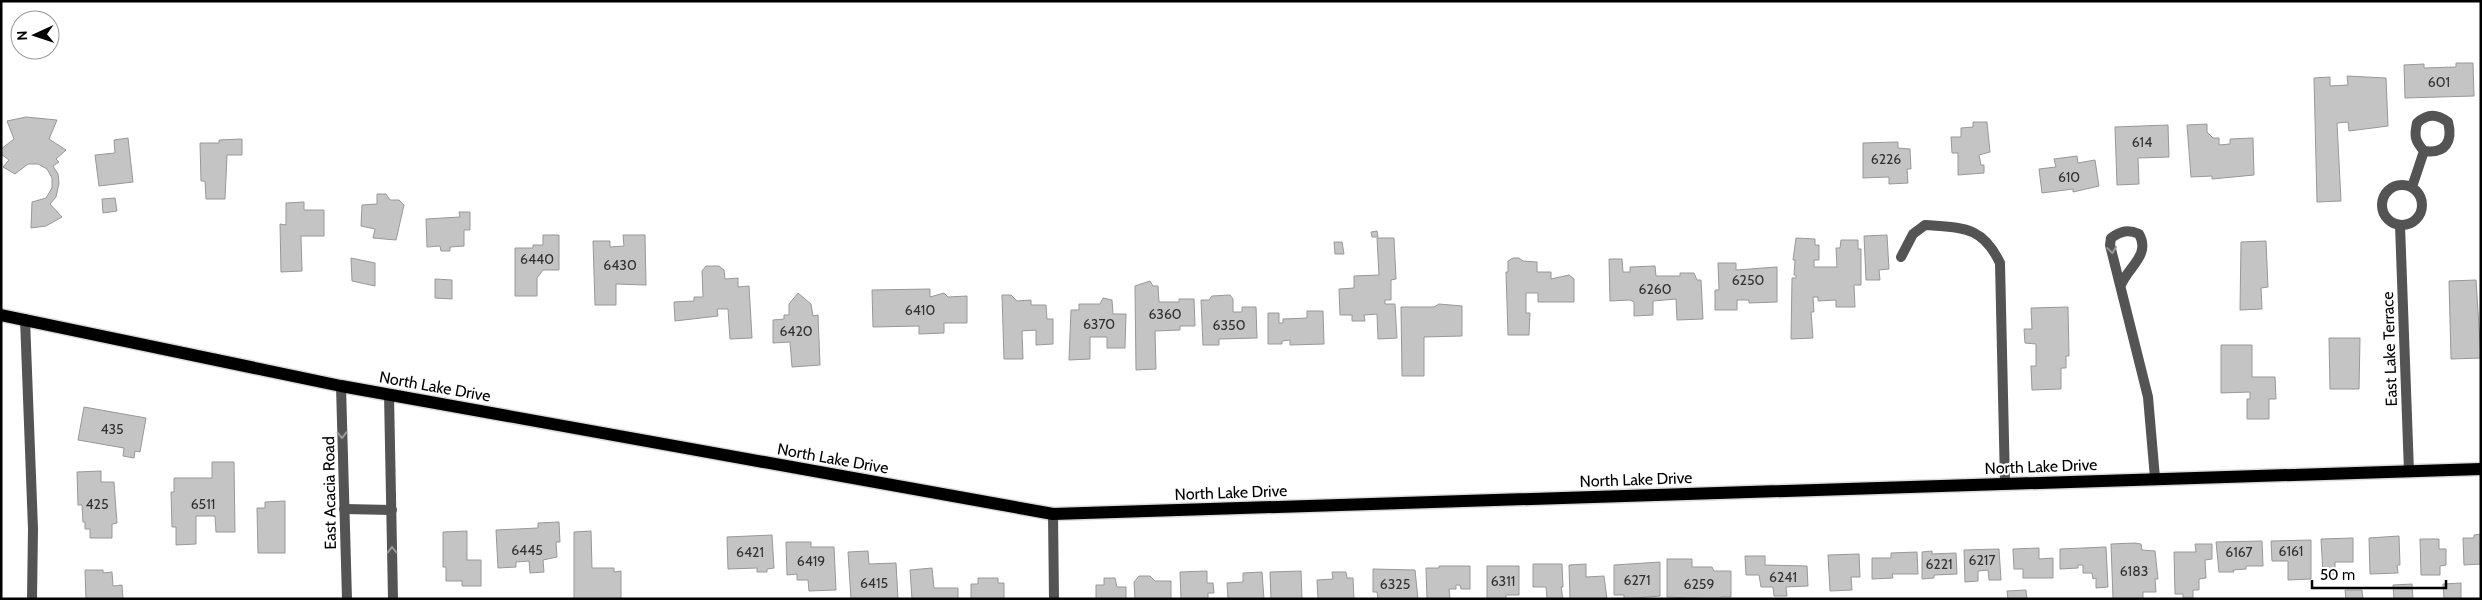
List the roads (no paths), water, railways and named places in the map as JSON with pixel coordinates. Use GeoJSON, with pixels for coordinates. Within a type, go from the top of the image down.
{"type":"FeatureCollection","features":[{"type":"Feature","properties":{"kind":"main road","name":"North Lake Drive"},"geometry":{"type":"LineString","coordinates":[[1,315],[341,386],[1053,514],[2481,469]]}},
{"type":"Feature","properties":{"kind":"street"},"geometry":{"type":"LineString","coordinates":[[2412,187],[2424,151]]}},
{"type":"Feature","properties":{"kind":"street"},"geometry":{"type":"LineString","coordinates":[[2396,186],[2412,187],[2422,200],[2421,213],[2412,223],[2400,225],[2388,219],[2382,207],[2382,200],[2390,189],[2396,186]]}},
{"type":"Feature","properties":{"kind":"street"},"geometry":{"type":"LineString","coordinates":[[1901,257],[1912,234],[1925,225],[1968,228],[1992,246],[2000,263],[2005,483]]}},
{"type":"Feature","properties":{"kind":"street","name":"East Lake Terrace"},"geometry":{"type":"LineString","coordinates":[[2400,225],[2409,472]]}},
{"type":"Feature","properties":{"kind":"street"},"geometry":{"type":"LineString","coordinates":[[2121,285],[2140,257],[2143,246],[2139,234],[2133,231],[2126,230],[2111,238],[2110,245],[2148,397],[2155,478]]}},
{"type":"Feature","properties":{"kind":"street"},"geometry":{"type":"LineString","coordinates":[[25,319],[32,529],[32,599]]}},
{"type":"Feature","properties":{"kind":"street","name":"East Acacia Road"},"geometry":{"type":"LineString","coordinates":[[341,386],[347,599]]}},
{"type":"Feature","properties":{"kind":"street"},"geometry":{"type":"LineString","coordinates":[[389,394],[393,599]]}},
{"type":"Feature","properties":{"kind":"street"},"geometry":{"type":"LineString","coordinates":[[344,509],[392,510]]}},
{"type":"Feature","properties":{"kind":"street"},"geometry":{"type":"LineString","coordinates":[[1053,514],[1054,599]]}}]}
